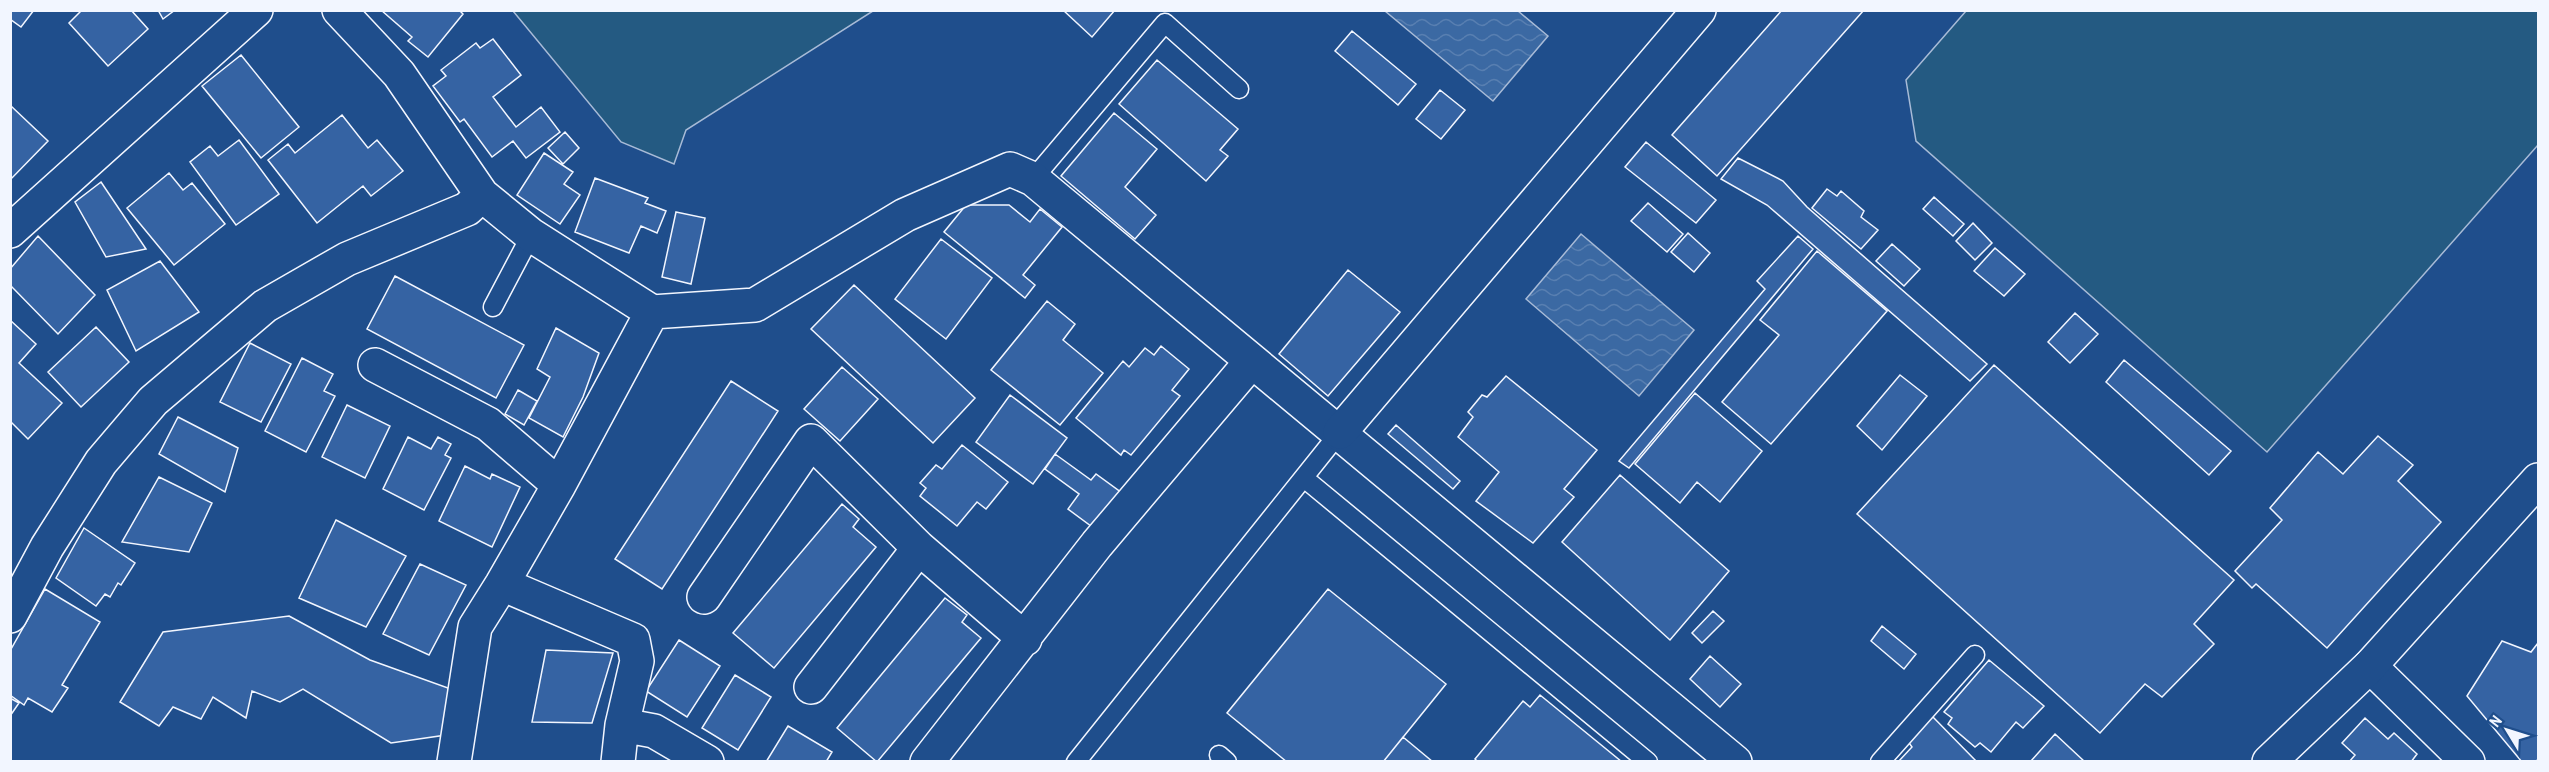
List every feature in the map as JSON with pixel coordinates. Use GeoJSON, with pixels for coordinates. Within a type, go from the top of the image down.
{"type":"FeatureCollection","features":[{"type":"Feature","properties":{"kind":"street"},"geometry":{"type":"LineString","coordinates":[[11,230],[256,10]]}},
{"type":"Feature","properties":{"kind":"street"},"geometry":{"type":"LineString","coordinates":[[339,10],[399,74],[482,195],[531,235],[652,312],[755,305],[905,214],[1010,169],[1033,179],[1735,762]]}},
{"type":"Feature","properties":{"kind":"street"},"geometry":{"type":"LineString","coordinates":[[1340,432],[1699,10]]}},
{"type":"Feature","properties":{"kind":"street"},"geometry":{"type":"LineString","coordinates":[[10,616],[47,546],[101,462],[153,401],[265,306],[347,259],[467,209],[482,195]]}},
{"type":"Feature","properties":{"kind":"street"},"geometry":{"type":"LineString","coordinates":[[454,762],[475,627],[559,485],[652,312]]}},
{"type":"Feature","properties":{"kind":"street"},"geometry":{"type":"LineString","coordinates":[[927,762],[1097,544],[1251,362]]}},
{"type":"Feature","properties":{"kind":"street"},"geometry":{"type":"LineString","coordinates":[[375,365],[488,424],[559,485]]}},
{"type":"Feature","properties":{"kind":"street"},"geometry":{"type":"LineString","coordinates":[[704,597],[811,441],[919,548],[1025,639]]}},
{"type":"Feature","properties":{"kind":"street"},"geometry":{"type":"LineString","coordinates":[[2269,762],[2370,666],[2538,480]]}},
{"type":"Feature","properties":{"kind":"street"},"geometry":{"type":"LineString","coordinates":[[811,687],[919,548]]}},
{"type":"Feature","properties":{"kind":"street"},"geometry":{"type":"LineString","coordinates":[[502,584],[633,640],[637,661],[622,725],[618,762]]}},
{"type":"Feature","properties":{"kind":"street"},"geometry":{"type":"LineString","coordinates":[[2370,666],[2468,762]]}},
{"type":"Feature","properties":{"kind":"street"},"geometry":{"type":"LineString","coordinates":[[622,725],[654,731],[707,762]]}},
{"type":"Feature","properties":{"kind":"lane"},"geometry":{"type":"LineString","coordinates":[[1033,179],[1165,23],[1239,88]]}},
{"type":"Feature","properties":{"kind":"lane"},"geometry":{"type":"LineString","coordinates":[[494,307],[531,235]]}},
{"type":"Feature","properties":{"kind":"lane"},"geometry":{"type":"LineString","coordinates":[[1076,762],[1340,432]]}},
{"type":"Feature","properties":{"kind":"lane"},"geometry":{"type":"LineString","coordinates":[[1304,478],[1648,762]]}},
{"type":"Feature","properties":{"kind":"lane"},"geometry":{"type":"LineString","coordinates":[[1880,762],[1975,655]]}},
{"type":"Feature","properties":{"kind":"shaded area"},"geometry":{"type":"Polygon","coordinates":[[[513,11],[873,11],[686,130],[674,164],[621,142],[513,11]]]}},
{"type":"Feature","properties":{"kind":"shaded area"},"geometry":{"type":"Polygon","coordinates":[[[1966,11],[2538,11],[2538,145],[2267,452],[1916,141],[1906,80],[1966,11]]]}},
{"type":"Feature","properties":{"kind":"water"},"geometry":{"type":"Polygon","coordinates":[[[1385,11],[1518,11],[1548,36],[1493,101],[1385,11]]]}},
{"type":"Feature","properties":{"kind":"water"},"geometry":{"type":"Polygon","coordinates":[[[1581,234],[1694,330],[1639,396],[1526,299],[1581,234]]]}},
{"type":"Feature","properties":{"kind":"building"},"geometry":{"type":"Polygon","coordinates":[[[10,10],[34,10],[21,27],[10,19],[10,10]]]}},
{"type":"Feature","properties":{"kind":"building"},"geometry":{"type":"Polygon","coordinates":[[[82,10],[131,10],[148,29],[108,66],[69,23],[82,10]]]}},
{"type":"Feature","properties":{"kind":"building"},"geometry":{"type":"Polygon","coordinates":[[[158,10],[175,10],[163,19],[158,10]]]}},
{"type":"Feature","properties":{"kind":"building"},"geometry":{"type":"Polygon","coordinates":[[[381,10],[459,10],[463,14],[428,57],[408,41],[412,37],[381,10]]]}},
{"type":"Feature","properties":{"kind":"building"},"geometry":{"type":"Polygon","coordinates":[[[1063,10],[1115,10],[1092,37],[1063,10]]]}},
{"type":"Feature","properties":{"kind":"building"},"geometry":{"type":"Polygon","coordinates":[[[1782,10],[1864,10],[1717,176],[1672,135],[1782,10]]]}},
{"type":"Feature","properties":{"kind":"building"},"geometry":{"type":"Polygon","coordinates":[[[1352,31],[1416,84],[1398,105],[1335,51],[1352,31]]]}},
{"type":"Feature","properties":{"kind":"building"},"geometry":{"type":"Polygon","coordinates":[[[493,39],[521,75],[493,97],[516,127],[541,107],[560,132],[526,158],[513,141],[492,157],[464,119],[460,122],[433,86],[446,76],[441,70],[476,43],[480,48],[493,39]]]}},
{"type":"Feature","properties":{"kind":"building"},"geometry":{"type":"Polygon","coordinates":[[[241,55],[299,127],[261,158],[202,86],[241,55]]]}},
{"type":"Feature","properties":{"kind":"building"},"geometry":{"type":"Polygon","coordinates":[[[1157,60],[1238,129],[1220,150],[1228,156],[1206,181],[1119,104],[1157,60]]]}},
{"type":"Feature","properties":{"kind":"building"},"geometry":{"type":"Polygon","coordinates":[[[1440,90],[1465,110],[1441,139],[1416,119],[1440,90]]]}},
{"type":"Feature","properties":{"kind":"building"},"geometry":{"type":"Polygon","coordinates":[[[10,106],[48,141],[10,180],[10,106]]]}},
{"type":"Feature","properties":{"kind":"building"},"geometry":{"type":"Polygon","coordinates":[[[1114,113],[1157,149],[1125,187],[1156,215],[1135,239],[1061,176],[1114,113]]]}},
{"type":"Feature","properties":{"kind":"building"},"geometry":{"type":"Polygon","coordinates":[[[342,115],[368,148],[377,140],[403,171],[371,196],[363,186],[317,223],[268,160],[288,144],[295,153],[342,115]]]}},
{"type":"Feature","properties":{"kind":"building"},"geometry":{"type":"Polygon","coordinates":[[[565,132],[579,148],[563,164],[548,148],[565,132]]]}},
{"type":"Feature","properties":{"kind":"building"},"geometry":{"type":"Polygon","coordinates":[[[239,140],[279,194],[236,225],[190,162],[210,146],[218,156],[239,140]]]}},
{"type":"Feature","properties":{"kind":"building"},"geometry":{"type":"Polygon","coordinates":[[[1646,142],[1716,200],[1696,223],[1625,167],[1646,142]]]}},
{"type":"Feature","properties":{"kind":"building"},"geometry":{"type":"Polygon","coordinates":[[[544,153],[573,172],[564,184],[580,195],[560,224],[517,195],[544,153]]]}},
{"type":"Feature","properties":{"kind":"building"},"geometry":{"type":"Polygon","coordinates":[[[1738,158],[1783,181],[1807,207],[1987,364],[1970,381],[1767,205],[1721,179],[1738,158]]]}},
{"type":"Feature","properties":{"kind":"building"},"geometry":{"type":"Polygon","coordinates":[[[169,173],[183,190],[192,183],[225,224],[174,265],[127,208],[169,173]]]}},
{"type":"Feature","properties":{"kind":"building"},"geometry":{"type":"Polygon","coordinates":[[[595,178],[648,198],[645,203],[666,211],[657,233],[641,226],[629,253],[575,232],[595,178]]]}},
{"type":"Feature","properties":{"kind":"building"},"geometry":{"type":"Polygon","coordinates":[[[101,182],[146,249],[106,257],[75,202],[101,182]]]}},
{"type":"Feature","properties":{"kind":"building"},"geometry":{"type":"Polygon","coordinates":[[[1827,189],[1837,196],[1841,191],[1864,211],[1861,217],[1878,230],[1861,249],[1812,208],[1827,189]]]}},
{"type":"Feature","properties":{"kind":"building"},"geometry":{"type":"Polygon","coordinates":[[[1934,197],[1964,224],[1953,236],[1923,209],[1934,197]]]}},
{"type":"Feature","properties":{"kind":"building"},"geometry":{"type":"Polygon","coordinates":[[[1648,203],[1683,234],[1667,252],[1631,221],[1648,203]]]}},
{"type":"Feature","properties":{"kind":"building"},"geometry":{"type":"Polygon","coordinates":[[[966,205],[1009,205],[1030,222],[1040,209],[1062,227],[1023,275],[1035,285],[1025,298],[944,232],[966,205]]]}},
{"type":"Feature","properties":{"kind":"building"},"geometry":{"type":"Polygon","coordinates":[[[676,212],[705,218],[691,284],[662,277],[676,212]]]}},
{"type":"Feature","properties":{"kind":"building"},"geometry":{"type":"Polygon","coordinates":[[[1973,223],[1992,243],[1975,260],[1956,241],[1973,223]]]}},
{"type":"Feature","properties":{"kind":"building"},"geometry":{"type":"Polygon","coordinates":[[[1688,233],[1710,253],[1694,272],[1671,252],[1688,233]]]}},
{"type":"Feature","properties":{"kind":"building"},"geometry":{"type":"Polygon","coordinates":[[[38,236],[95,295],[58,334],[10,285],[10,269],[38,236]]]}},
{"type":"Feature","properties":{"kind":"building"},"geometry":{"type":"Polygon","coordinates":[[[1798,236],[1813,249],[1629,468],[1619,461],[1765,289],[1757,281],[1798,236]]]}},
{"type":"Feature","properties":{"kind":"building"},"geometry":{"type":"Polygon","coordinates":[[[941,239],[992,278],[946,339],[895,299],[941,239]]]}},
{"type":"Feature","properties":{"kind":"building"},"geometry":{"type":"Polygon","coordinates":[[[1892,244],[1920,269],[1904,286],[1876,261],[1892,244]]]}},
{"type":"Feature","properties":{"kind":"building"},"geometry":{"type":"Polygon","coordinates":[[[1995,248],[2025,274],[2004,296],[1974,271],[1995,248]]]}},
{"type":"Feature","properties":{"kind":"building"},"geometry":{"type":"Polygon","coordinates":[[[1817,251],[1887,311],[1771,444],[1722,402],[1779,335],[1760,320],[1817,251]]]}},
{"type":"Feature","properties":{"kind":"building"},"geometry":{"type":"Polygon","coordinates":[[[160,261],[199,312],[136,351],[107,290],[160,261]]]}},
{"type":"Feature","properties":{"kind":"building"},"geometry":{"type":"Polygon","coordinates":[[[1348,270],[1400,312],[1328,396],[1279,354],[1348,270]]]}},
{"type":"Feature","properties":{"kind":"building"},"geometry":{"type":"Polygon","coordinates":[[[395,276],[524,345],[496,398],[367,329],[395,276]]]}},
{"type":"Feature","properties":{"kind":"building"},"geometry":{"type":"Polygon","coordinates":[[[854,285],[975,398],[933,443],[811,329],[854,285]]]}},
{"type":"Feature","properties":{"kind":"building"},"geometry":{"type":"Polygon","coordinates":[[[1047,301],[1075,324],[1063,340],[1103,373],[1060,425],[991,370],[1047,301]]]}},
{"type":"Feature","properties":{"kind":"building"},"geometry":{"type":"Polygon","coordinates":[[[2075,313],[2098,334],[2070,363],[2048,342],[2075,313]]]}},
{"type":"Feature","properties":{"kind":"building"},"geometry":{"type":"Polygon","coordinates":[[[10,320],[36,344],[19,363],[62,403],[28,439],[10,421],[10,320]]]}},
{"type":"Feature","properties":{"kind":"building"},"geometry":{"type":"Polygon","coordinates":[[[96,327],[129,362],[81,407],[48,372],[96,327]]]}},
{"type":"Feature","properties":{"kind":"building"},"geometry":{"type":"Polygon","coordinates":[[[556,328],[599,353],[583,397],[563,437],[529,418],[550,377],[537,369],[556,328]]]}},
{"type":"Feature","properties":{"kind":"building"},"geometry":{"type":"Polygon","coordinates":[[[250,343],[291,364],[261,422],[220,402],[250,343]]]}},
{"type":"Feature","properties":{"kind":"building"},"geometry":{"type":"Polygon","coordinates":[[[1161,346],[1189,369],[1172,390],[1180,396],[1131,455],[1124,450],[1121,455],[1076,418],[1123,361],[1129,367],[1145,348],[1154,355],[1161,346]]]}},
{"type":"Feature","properties":{"kind":"building"},"geometry":{"type":"Polygon","coordinates":[[[302,358],[333,374],[324,391],[335,396],[306,452],[265,431],[302,358]]]}},
{"type":"Feature","properties":{"kind":"building"},"geometry":{"type":"Polygon","coordinates":[[[2124,360],[2231,451],[2209,475],[2106,382],[2124,360]]]}},
{"type":"Feature","properties":{"kind":"building"},"geometry":{"type":"Polygon","coordinates":[[[1994,365],[2234,580],[2194,624],[2214,644],[2162,697],[2145,684],[2100,733],[1857,514],[1994,365]]]}},
{"type":"Feature","properties":{"kind":"building"},"geometry":{"type":"Polygon","coordinates":[[[842,367],[878,399],[840,441],[804,409],[842,367]]]}},
{"type":"Feature","properties":{"kind":"building"},"geometry":{"type":"Polygon","coordinates":[[[1900,375],[1927,396],[1882,450],[1857,426],[1900,375]]]}},
{"type":"Feature","properties":{"kind":"building"},"geometry":{"type":"Polygon","coordinates":[[[1506,376],[1597,450],[1564,489],[1574,497],[1533,543],[1476,501],[1499,472],[1458,437],[1473,417],[1468,412],[1482,395],[1487,397],[1506,376]]]}},
{"type":"Feature","properties":{"kind":"building"},"geometry":{"type":"Polygon","coordinates":[[[731,381],[778,411],[662,589],[615,559],[731,381]]]}},
{"type":"Feature","properties":{"kind":"building"},"geometry":{"type":"Polygon","coordinates":[[[518,390],[537,401],[524,425],[505,414],[518,390]]]}},
{"type":"Feature","properties":{"kind":"building"},"geometry":{"type":"Polygon","coordinates":[[[1695,393],[1762,451],[1720,502],[1697,482],[1680,503],[1635,464],[1695,393]]]}},
{"type":"Feature","properties":{"kind":"building"},"geometry":{"type":"Polygon","coordinates":[[[1010,395],[1067,438],[1033,484],[976,442],[1010,395]]]}},
{"type":"Feature","properties":{"kind":"building"},"geometry":{"type":"Polygon","coordinates":[[[347,405],[390,426],[365,478],[322,457],[347,405]]]}},
{"type":"Feature","properties":{"kind":"building"},"geometry":{"type":"Polygon","coordinates":[[[178,417],[238,448],[225,492],[159,454],[178,417]]]}},
{"type":"Feature","properties":{"kind":"building"},"geometry":{"type":"Polygon","coordinates":[[[1396,425],[1460,481],[1453,489],[1388,434],[1396,425]]]}},
{"type":"Feature","properties":{"kind":"building"},"geometry":{"type":"Polygon","coordinates":[[[2378,436],[2413,465],[2398,481],[2441,522],[2327,648],[2256,584],[2252,588],[2235,571],[2282,520],[2270,508],[2318,452],[2343,474],[2378,436]]]}},
{"type":"Feature","properties":{"kind":"building"},"geometry":{"type":"Polygon","coordinates":[[[408,437],[431,449],[438,437],[451,444],[445,455],[451,458],[424,510],[383,489],[408,437]]]}},
{"type":"Feature","properties":{"kind":"building"},"geometry":{"type":"Polygon","coordinates":[[[962,445],[1008,482],[986,509],[977,502],[957,526],[920,496],[926,488],[920,483],[936,465],[942,469],[962,445]]]}},
{"type":"Feature","properties":{"kind":"building"},"geometry":{"type":"Polygon","coordinates":[[[1055,454],[1091,480],[1096,474],[1122,493],[1095,529],[1068,509],[1079,494],[1045,469],[1055,454]]]}},
{"type":"Feature","properties":{"kind":"building"},"geometry":{"type":"Polygon","coordinates":[[[465,466],[490,479],[492,474],[520,487],[492,547],[439,521],[465,466]]]}},
{"type":"Feature","properties":{"kind":"building"},"geometry":{"type":"Polygon","coordinates":[[[1620,475],[1729,571],[1670,640],[1562,542],[1620,475]]]}},
{"type":"Feature","properties":{"kind":"building"},"geometry":{"type":"Polygon","coordinates":[[[159,477],[212,503],[189,552],[122,542],[159,477]]]}},
{"type":"Feature","properties":{"kind":"building"},"geometry":{"type":"Polygon","coordinates":[[[842,504],[859,519],[853,527],[876,547],[774,668],[733,633],[842,504]]]}},
{"type":"Feature","properties":{"kind":"building"},"geometry":{"type":"Polygon","coordinates":[[[336,520],[406,556],[366,627],[299,598],[336,520]]]}},
{"type":"Feature","properties":{"kind":"building"},"geometry":{"type":"Polygon","coordinates":[[[84,528],[135,563],[121,585],[118,583],[110,597],[105,594],[96,606],[56,578],[84,528]]]}},
{"type":"Feature","properties":{"kind":"building"},"geometry":{"type":"Polygon","coordinates":[[[420,564],[466,585],[429,655],[383,634],[420,564]]]}},
{"type":"Feature","properties":{"kind":"building"},"geometry":{"type":"Polygon","coordinates":[[[45,589],[100,622],[62,685],[68,688],[52,712],[28,698],[24,705],[10,695],[10,651],[45,589]]]}},
{"type":"Feature","properties":{"kind":"building"},"geometry":{"type":"Polygon","coordinates":[[[1328,589],[1446,684],[1383,762],[1287,762],[1227,713],[1328,589]]]}},
{"type":"Feature","properties":{"kind":"building"},"geometry":{"type":"Polygon","coordinates":[[[945,598],[967,615],[962,622],[981,638],[877,762],[837,728],[945,598]]]}},
{"type":"Feature","properties":{"kind":"building"},"geometry":{"type":"Polygon","coordinates":[[[1713,611],[1724,621],[1702,643],[1692,633],[1713,611]]]}},
{"type":"Feature","properties":{"kind":"building"},"geometry":{"type":"Polygon","coordinates":[[[289,616],[370,660],[448,688],[446,735],[391,743],[303,689],[280,702],[252,691],[246,718],[213,697],[201,719],[173,707],[159,726],[120,702],[163,632],[289,616]]]}},
{"type":"Feature","properties":{"kind":"building"},"geometry":{"type":"Polygon","coordinates":[[[1882,626],[1916,654],[1904,669],[1871,641],[1882,626]]]}},
{"type":"Feature","properties":{"kind":"building"},"geometry":{"type":"Polygon","coordinates":[[[679,640],[720,666],[687,717],[646,691],[679,640]]]}},
{"type":"Feature","properties":{"kind":"building"},"geometry":{"type":"Polygon","coordinates":[[[2502,641],[2531,652],[2538,643],[2538,759],[2536,762],[2522,762],[2467,696],[2502,641]]]}},
{"type":"Feature","properties":{"kind":"building"},"geometry":{"type":"Polygon","coordinates":[[[546,650],[613,653],[592,723],[532,722],[546,650]]]}},
{"type":"Feature","properties":{"kind":"building"},"geometry":{"type":"Polygon","coordinates":[[[1710,656],[1741,684],[1720,707],[1690,679],[1710,656]]]}},
{"type":"Feature","properties":{"kind":"building"},"geometry":{"type":"Polygon","coordinates":[[[1989,660],[2044,706],[2023,728],[2016,722],[1991,752],[1980,743],[1975,747],[1948,724],[1952,718],[1944,712],[1989,660]]]}},
{"type":"Feature","properties":{"kind":"building"},"geometry":{"type":"Polygon","coordinates":[[[735,675],[771,697],[738,750],[702,728],[735,675]]]}},
{"type":"Feature","properties":{"kind":"building"},"geometry":{"type":"Polygon","coordinates":[[[1540,695],[1622,762],[1478,762],[1475,759],[1523,701],[1530,707],[1540,695]]]}},
{"type":"Feature","properties":{"kind":"building"},"geometry":{"type":"Polygon","coordinates":[[[10,698],[19,703],[10,716],[10,698]]]}},
{"type":"Feature","properties":{"kind":"building"},"geometry":{"type":"Polygon","coordinates":[[[1931,715],[1977,762],[1898,762],[1912,747],[1907,740],[1931,715]]]}},
{"type":"Feature","properties":{"kind":"building"},"geometry":{"type":"Polygon","coordinates":[[[2365,718],[2388,739],[2394,733],[2417,754],[2411,762],[2349,762],[2355,755],[2342,743],[2365,718]]]}},
{"type":"Feature","properties":{"kind":"building"},"geometry":{"type":"Polygon","coordinates":[[[788,726],[832,752],[826,762],[766,762],[788,726]]]}},
{"type":"Feature","properties":{"kind":"building"},"geometry":{"type":"Polygon","coordinates":[[[2055,734],[2085,762],[2030,762],[2055,734]]]}},
{"type":"Feature","properties":{"kind":"building"},"geometry":{"type":"Polygon","coordinates":[[[1403,737],[1433,762],[1383,762],[1403,737]]]}}]}
